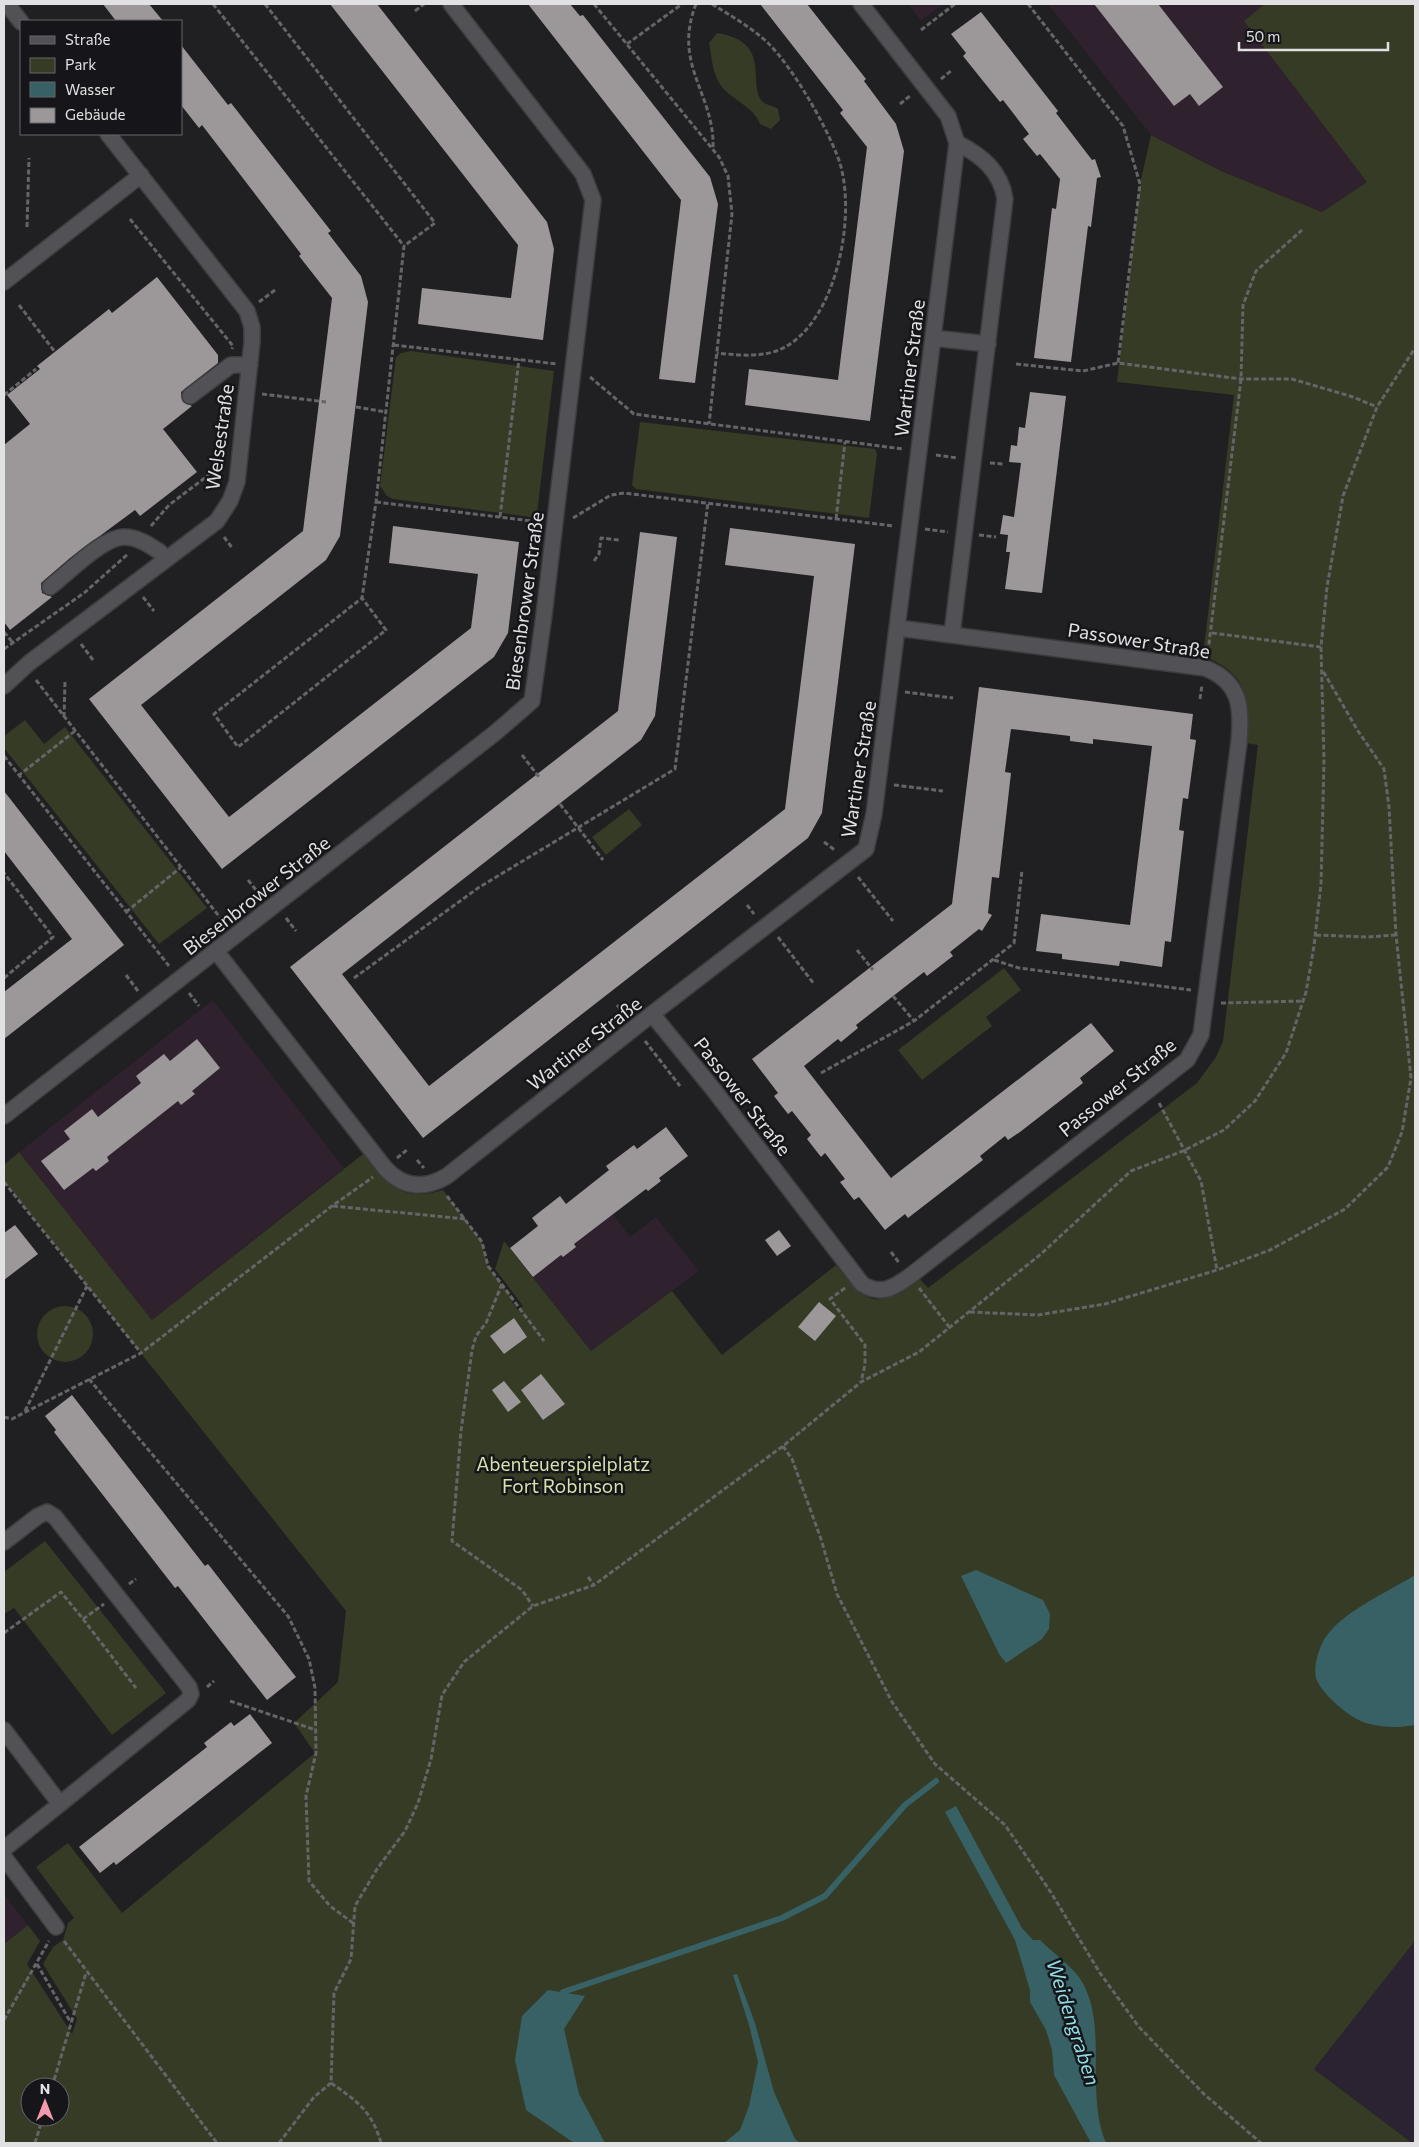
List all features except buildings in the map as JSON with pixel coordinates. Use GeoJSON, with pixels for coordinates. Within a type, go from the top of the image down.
{"type":"FeatureCollection","features":[{"type":"Feature","properties":{"kind":"street"},"geometry":{"type":"LineString","coordinates":[[7,4],[20,21]]}},
{"type":"Feature","properties":{"kind":"street","name":"Biesenbrower Straße"},"geometry":{"type":"LineString","coordinates":[[4,1116],[495,733],[532,701],[593,200],[583,174],[451,4]]}},
{"type":"Feature","properties":{"kind":"street","name":"Wartiner Straße"},"geometry":{"type":"LineString","coordinates":[[437,1182],[652,1014],[849,864],[866,849],[870,839],[958,142],[948,116],[861,4]]}},
{"type":"Feature","properties":{"kind":"street","name":"Welsestraße"},"geometry":{"type":"LineString","coordinates":[[4,686],[29,663],[216,521],[230,502],[236,482],[250,364],[252,327],[247,311],[109,135]]}},
{"type":"Feature","properties":{"kind":"street"},"geometry":{"type":"LineString","coordinates":[[952,634],[1006,199],[1000,180],[980,154],[958,142]]}},
{"type":"Feature","properties":{"kind":"street"},"geometry":{"type":"LineString","coordinates":[[4,282],[141,176]]}},
{"type":"Feature","properties":{"kind":"street"},"geometry":{"type":"LineString","coordinates":[[932,338],[988,344]]}},
{"type":"Feature","properties":{"kind":"street"},"geometry":{"type":"LineString","coordinates":[[190,396],[231,364],[250,364]]}},
{"type":"Feature","properties":{"kind":"street"},"geometry":{"type":"LineString","coordinates":[[50,586],[110,540],[124,537],[139,540],[160,552]]}},
{"type":"Feature","properties":{"kind":"street","name":"Passower Straße"},"geometry":{"type":"LineString","coordinates":[[652,1014],[714,1089],[862,1284],[878,1291],[894,1288],[910,1276],[1187,1060],[1195,1049],[1201,1035],[1240,722],[1237,697],[1232,687],[1218,673],[1205,668],[898,628]]}},
{"type":"Feature","properties":{"kind":"street"},"geometry":{"type":"LineString","coordinates":[[216,951],[391,1175],[416,1186],[437,1182]]}},
{"type":"Feature","properties":{"kind":"street"},"geometry":{"type":"LineString","coordinates":[[4,1542],[38,1516],[47,1512],[55,1517],[189,1687],[191,1694],[188,1700],[4,1849]]}},
{"type":"Feature","properties":{"kind":"street"},"geometry":{"type":"LineString","coordinates":[[4,1730],[60,1804]]}},
{"type":"Feature","properties":{"kind":"street"},"geometry":{"type":"LineString","coordinates":[[4,1857],[56,1927]]}},
{"type":"Feature","properties":{"kind":"path"},"geometry":{"type":"LineString","coordinates":[[213,4],[404,246],[376,502],[362,598],[214,714],[238,747],[386,630],[362,598]]}},
{"type":"Feature","properties":{"kind":"path"},"geometry":{"type":"LineString","coordinates":[[265,4],[435,223],[404,246]]}},
{"type":"Feature","properties":{"kind":"path"},"geometry":{"type":"LineString","coordinates":[[414,11],[424,4]]}},
{"type":"Feature","properties":{"kind":"path"},"geometry":{"type":"LineString","coordinates":[[594,4],[713,148],[728,176],[732,193],[731,223],[709,424]]}},
{"type":"Feature","properties":{"kind":"path"},"geometry":{"type":"LineString","coordinates":[[627,44],[682,4]]}},
{"type":"Feature","properties":{"kind":"path"},"geometry":{"type":"LineString","coordinates":[[696,4],[688,44],[692,69],[714,135],[713,148]]}},
{"type":"Feature","properties":{"kind":"path"},"geometry":{"type":"LineString","coordinates":[[712,4],[755,32],[786,65],[838,156],[845,181],[842,250],[834,280],[823,305],[804,333],[781,350],[757,354],[717,353]]}},
{"type":"Feature","properties":{"kind":"path"},"geometry":{"type":"LineString","coordinates":[[921,30],[955,4]]}},
{"type":"Feature","properties":{"kind":"path"},"geometry":{"type":"LineString","coordinates":[[1028,4],[1123,126],[1140,184],[1118,363]]}},
{"type":"Feature","properties":{"kind":"path"},"geometry":{"type":"LineString","coordinates":[[27,227],[29,158]]}},
{"type":"Feature","properties":{"kind":"path"},"geometry":{"type":"LineString","coordinates":[[130,219],[232,346],[231,364]]}},
{"type":"Feature","properties":{"kind":"path"},"geometry":{"type":"LineString","coordinates":[[1302,230],[1256,271],[1243,305],[1241,380],[1212,633],[1321,647]]}},
{"type":"Feature","properties":{"kind":"path"},"geometry":{"type":"LineString","coordinates":[[19,305],[55,352]]}},
{"type":"Feature","properties":{"kind":"path"},"geometry":{"type":"LineString","coordinates":[[394,345],[574,366],[580,368],[634,414],[1004,464]]}},
{"type":"Feature","properties":{"kind":"path"},"geometry":{"type":"LineString","coordinates":[[500,517],[519,359]]}},
{"type":"Feature","properties":{"kind":"path"},"geometry":{"type":"LineString","coordinates":[[1016,364],[1083,370],[1118,363],[1241,380],[1292,379],[1353,397],[1378,407]]}},
{"type":"Feature","properties":{"kind":"path"},"geometry":{"type":"LineString","coordinates":[[4,395],[36,369]]}},
{"type":"Feature","properties":{"kind":"path"},"geometry":{"type":"LineString","coordinates":[[267,394],[326,402]]}},
{"type":"Feature","properties":{"kind":"path"},"geometry":{"type":"LineString","coordinates":[[356,407],[386,412]]}},
{"type":"Feature","properties":{"kind":"path"},"geometry":{"type":"LineString","coordinates":[[836,519],[845,442]]}},
{"type":"Feature","properties":{"kind":"path"},"geometry":{"type":"LineString","coordinates":[[4,649],[84,594],[120,563],[169,505],[218,468],[221,461]]}},
{"type":"Feature","properties":{"kind":"path"},"geometry":{"type":"LineString","coordinates":[[567,522],[611,496],[624,493],[996,537]]}},
{"type":"Feature","properties":{"kind":"path"},"geometry":{"type":"LineString","coordinates":[[376,502],[548,522]]}},
{"type":"Feature","properties":{"kind":"path"},"geometry":{"type":"LineString","coordinates":[[354,978],[478,888],[675,769],[708,502]]}},
{"type":"Feature","properties":{"kind":"path"},"geometry":{"type":"LineString","coordinates":[[594,561],[599,554],[601,538],[619,540]]}},
{"type":"Feature","properties":{"kind":"path"},"geometry":{"type":"LineString","coordinates":[[4,632],[13,643]]}},
{"type":"Feature","properties":{"kind":"path"},"geometry":{"type":"LineString","coordinates":[[29,663],[31,674],[64,718],[234,936]]}},
{"type":"Feature","properties":{"kind":"path"},"geometry":{"type":"LineString","coordinates":[[968,1312],[1038,1315],[1105,1304],[1217,1270],[1270,1250],[1345,1209],[1388,1167],[1402,1132],[1411,1078],[1396,935],[1389,806],[1384,769],[1358,731],[1323,671]]}},
{"type":"Feature","properties":{"kind":"path"},"geometry":{"type":"LineString","coordinates":[[64,718],[66,680]]}},
{"type":"Feature","properties":{"kind":"path"},"geometry":{"type":"LineString","coordinates":[[890,690],[953,698]]}},
{"type":"Feature","properties":{"kind":"path"},"geometry":{"type":"LineString","coordinates":[[18,776],[75,731]]}},
{"type":"Feature","properties":{"kind":"path"},"geometry":{"type":"LineString","coordinates":[[522,755],[539,777]]}},
{"type":"Feature","properties":{"kind":"path"},"geometry":{"type":"LineString","coordinates":[[4,756],[180,980]]}},
{"type":"Feature","properties":{"kind":"path"},"geometry":{"type":"LineString","coordinates":[[878,783],[943,791]]}},
{"type":"Feature","properties":{"kind":"path"},"geometry":{"type":"LineString","coordinates":[[560,804],[603,860]]}},
{"type":"Feature","properties":{"kind":"path"},"geometry":{"type":"LineString","coordinates":[[824,842],[849,864],[893,922]]}},
{"type":"Feature","properties":{"kind":"path"},"geometry":{"type":"LineString","coordinates":[[126,912],[180,868]]}},
{"type":"Feature","properties":{"kind":"path"},"geometry":{"type":"LineString","coordinates":[[821,1073],[914,1020],[1014,943],[1022,870]]}},
{"type":"Feature","properties":{"kind":"path"},"geometry":{"type":"LineString","coordinates":[[4,873],[54,937],[4,978]]}},
{"type":"Feature","properties":{"kind":"path"},"geometry":{"type":"LineString","coordinates":[[248,880],[264,901]]}},
{"type":"Feature","properties":{"kind":"path"},"geometry":{"type":"LineString","coordinates":[[281,912],[296,931]]}},
{"type":"Feature","properties":{"kind":"path"},"geometry":{"type":"LineString","coordinates":[[769,926],[814,984]]}},
{"type":"Feature","properties":{"kind":"path"},"geometry":{"type":"LineString","coordinates":[[1316,935],[1367,937],[1396,935]]}},
{"type":"Feature","properties":{"kind":"path"},"geometry":{"type":"LineString","coordinates":[[857,950],[873,970]]}},
{"type":"Feature","properties":{"kind":"path"},"geometry":{"type":"LineString","coordinates":[[994,960],[1019,968],[1206,997],[1231,1004],[1303,1001]]}},
{"type":"Feature","properties":{"kind":"path"},"geometry":{"type":"LineString","coordinates":[[893,996],[914,1020]]}},
{"type":"Feature","properties":{"kind":"path"},"geometry":{"type":"LineString","coordinates":[[617,1004],[680,1086]]}},
{"type":"Feature","properties":{"kind":"path"},"geometry":{"type":"LineString","coordinates":[[1151,1088],[1202,1181],[1217,1270]]}},
{"type":"Feature","properties":{"kind":"path"},"geometry":{"type":"LineString","coordinates":[[4,1417],[12,1419],[141,1354],[332,1206],[385,1168]]}},
{"type":"Feature","properties":{"kind":"path"},"geometry":{"type":"LineString","coordinates":[[4,1182],[141,1354]]}},
{"type":"Feature","properties":{"kind":"path"},"geometry":{"type":"LineString","coordinates":[[437,1182],[482,1242],[488,1266],[544,1341]]}},
{"type":"Feature","properties":{"kind":"path"},"geometry":{"type":"LineString","coordinates":[[332,1206],[465,1219]]}},
{"type":"Feature","properties":{"kind":"path"},"geometry":{"type":"LineString","coordinates":[[502,1284],[486,1323],[476,1336],[472,1350],[461,1431],[452,1541],[522,1590],[533,1606]]}},
{"type":"Feature","properties":{"kind":"path"},"geometry":{"type":"LineString","coordinates":[[25,1412],[87,1286]]}},
{"type":"Feature","properties":{"kind":"path"},"geometry":{"type":"LineString","coordinates":[[927,1298],[950,1328]]}},
{"type":"Feature","properties":{"kind":"path"},"geometry":{"type":"LineString","coordinates":[[830,1299],[865,1345],[865,1366],[861,1382]]}},
{"type":"Feature","properties":{"kind":"path"},"geometry":{"type":"LineString","coordinates":[[89,1379],[288,1616],[310,1659],[315,1688],[316,1730],[316,1753],[306,1796],[310,1881],[330,1906],[353,1924]]}},
{"type":"Feature","properties":{"kind":"path"},"geometry":{"type":"LineString","coordinates":[[783,1446],[792,1459],[821,1539],[837,1594],[892,1702],[935,1764],[1005,1825],[1050,1890],[1100,1973],[1139,2027],[1204,2094],[1261,2143]]}},
{"type":"Feature","properties":{"kind":"path"},"geometry":{"type":"LineString","coordinates":[[588,1577],[594,1585]]}},
{"type":"Feature","properties":{"kind":"path"},"geometry":{"type":"LineString","coordinates":[[83,1619],[136,1579]]}},
{"type":"Feature","properties":{"kind":"path"},"geometry":{"type":"LineString","coordinates":[[4,1634],[61,1592],[136,1688]]}},
{"type":"Feature","properties":{"kind":"path"},"geometry":{"type":"LineString","coordinates":[[230,1701],[316,1730]]}},
{"type":"Feature","properties":{"kind":"path"},"geometry":{"type":"LineString","coordinates":[[4,2020],[56,1927],[86,1972],[217,2143]]}},
{"type":"Feature","properties":{"kind":"path"},"geometry":{"type":"LineString","coordinates":[[36,1963],[71,2023]]}},
{"type":"Feature","properties":{"kind":"path"},"geometry":{"type":"LineString","coordinates":[[55,2077],[86,1972]]}},
{"type":"Feature","properties":{"kind":"path"},"geometry":{"type":"LineString","coordinates":[[331,2083],[363,2105],[377,2128],[381,2143]]}},
{"type":"Feature","properties":{"kind":"path"},"geometry":{"type":"LineString","coordinates":[[35,2143],[40,2127]]}},
{"type":"Feature","properties":{"kind":"shaded area"},"geometry":{"type":"Polygon","coordinates":[[[908,4],[943,4],[921,21],[908,4]]]}},
{"type":"Feature","properties":{"kind":"shaded area"},"geometry":{"type":"Polygon","coordinates":[[[1048,4],[1406,4],[1368,181],[1322,212],[1221,171],[1151,135],[1048,4]]]}},
{"type":"Feature","properties":{"kind":"shaded area"},"geometry":{"type":"Polygon","coordinates":[[[213,1000],[344,1168],[152,1320],[19,1152],[213,1000]]]}},
{"type":"Feature","properties":{"kind":"shaded area"},"geometry":{"type":"Polygon","coordinates":[[[591,1185],[630,1237],[656,1217],[699,1271],[591,1351],[510,1248],[591,1185]]]}},
{"type":"Feature","properties":{"kind":"shaded area"},"geometry":{"type":"Polygon","coordinates":[[[4,1894],[28,1925],[4,1944],[4,1894]]]}},
{"type":"Feature","properties":{"kind":"shaded area"},"geometry":{"type":"Polygon","coordinates":[[[1415,1941],[1415,2143],[1412,2143],[1314,2069],[1415,1941]]]}},
{"type":"Feature","properties":{"kind":"green space","name":"Abenteuerspielplatz Fort Robinson"},"geometry":{"type":"Polygon","coordinates":[[[1265,4],[1415,4],[1415,1941],[1314,2069],[1412,2143],[4,2143],[4,1944],[28,1925],[40,1941],[27,1964],[72,2034],[77,2019],[43,1964],[53,1947],[63,1940],[68,1923],[74,1918],[36,1867],[68,1843],[122,1913],[315,1753],[294,1723],[338,1682],[346,1611],[4,1181],[4,1165],[19,1152],[152,1320],[363,1154],[379,1174],[396,1188],[416,1194],[443,1190],[482,1242],[488,1266],[514,1300],[512,1302],[518,1310],[523,1306],[495,1269],[504,1241],[591,1351],[672,1291],[722,1355],[836,1265],[857,1289],[874,1299],[883,1299],[894,1295],[920,1279],[928,1288],[1197,1083],[1216,1057],[1223,1041],[1258,745],[1246,743],[1248,714],[1243,690],[1238,680],[1218,663],[1203,656],[1234,395],[1117,382],[1140,184],[1151,135],[1221,171],[1322,212],[1367,182],[1244,21],[1265,4]]]}},
{"type":"Feature","properties":{"kind":"green space"},"geometry":{"type":"Polygon","coordinates":[[[717,33],[735,38],[746,45],[752,55],[759,95],[764,103],[778,109],[780,120],[771,129],[760,124],[749,109],[722,87],[716,77],[709,43],[717,33]]]}},
{"type":"Feature","properties":{"kind":"green space"},"geometry":{"type":"Polygon","coordinates":[[[411,351],[554,371],[537,514],[531,517],[393,499],[387,496],[380,486],[396,357],[401,353],[411,351]]]}},
{"type":"Feature","properties":{"kind":"green space"},"geometry":{"type":"Polygon","coordinates":[[[640,422],[875,449],[877,454],[869,518],[636,489],[632,485],[640,422]]]}},
{"type":"Feature","properties":{"kind":"green space"},"geometry":{"type":"Polygon","coordinates":[[[25,720],[44,744],[65,727],[207,908],[159,944],[4,748],[4,736],[25,720]]]}},
{"type":"Feature","properties":{"kind":"green space"},"geometry":{"type":"Polygon","coordinates":[[[629,809],[642,825],[606,855],[592,837],[629,809]]]}},
{"type":"Feature","properties":{"kind":"green space"},"geometry":{"type":"Polygon","coordinates":[[[1004,968],[1021,990],[986,1017],[992,1026],[922,1080],[898,1050],[1004,968]]]}},
{"type":"Feature","properties":{"kind":"green space"},"geometry":{"type":"Polygon","coordinates":[[[65,1306],[76,1308],[85,1314],[91,1323],[93,1334],[91,1345],[85,1354],[76,1360],[65,1362],[54,1360],[45,1354],[39,1345],[37,1334],[39,1323],[45,1314],[54,1308],[65,1306]]]}},
{"type":"Feature","properties":{"kind":"green space"},"geometry":{"type":"Polygon","coordinates":[[[45,1541],[166,1693],[112,1735],[14,1608],[4,1614],[4,1572],[45,1541]]]}},
{"type":"Feature","properties":{"kind":"water"},"geometry":{"type":"Polygon","coordinates":[[[976,1570],[1043,1600],[1050,1614],[1049,1629],[1042,1639],[1006,1663],[999,1654],[961,1576],[976,1570]]]}},
{"type":"Feature","properties":{"kind":"water"},"geometry":{"type":"Polygon","coordinates":[[[1415,1575],[1415,1725],[1390,1727],[1360,1721],[1337,1705],[1319,1684],[1315,1673],[1319,1652],[1325,1638],[1343,1619],[1415,1575]]]}},
{"type":"Feature","properties":{"kind":"water","name":"Weidengraben"},"geometry":{"type":"Polygon","coordinates":[[[956,1806],[1022,1928],[1033,1940],[1040,1940],[1070,1967],[1079,1977],[1088,1995],[1093,2014],[1095,2035],[1097,2101],[1106,2143],[1091,2143],[1054,2075],[1052,2050],[1046,2030],[1030,2002],[1030,1990],[1015,1940],[945,1812],[956,1806]]]}},
{"type":"Feature","properties":{"kind":"water"},"geometry":{"type":"Polygon","coordinates":[[[737,1974],[755,2023],[774,2092],[795,2139],[800,2143],[724,2143],[740,2130],[749,2106],[758,2062],[749,2025],[733,1975],[737,1974]]]}},
{"type":"Feature","properties":{"kind":"water"},"geometry":{"type":"Polygon","coordinates":[[[548,1990],[585,1996],[564,2029],[579,2094],[605,2143],[574,2143],[526,2110],[515,2060],[522,2016],[548,1990]]]}},
{"type":"Feature","properties":{"kind":"waterway"},"geometry":{"type":"LineString","coordinates":[[563,1992],[782,1918],[825,1896],[905,1805],[936,1781]]}}]}
